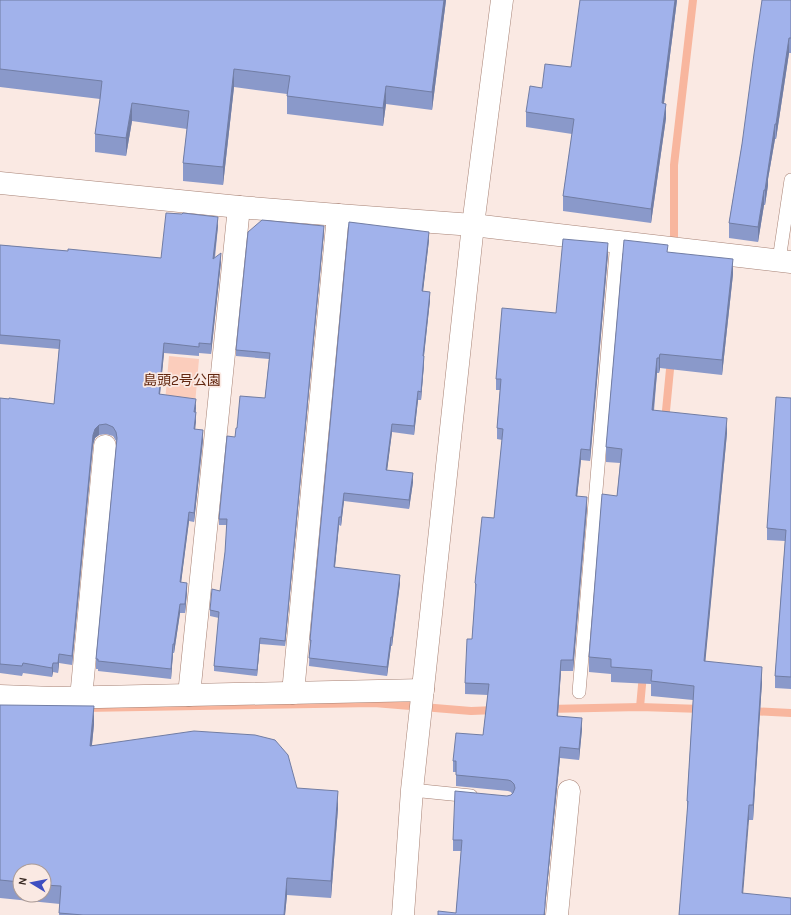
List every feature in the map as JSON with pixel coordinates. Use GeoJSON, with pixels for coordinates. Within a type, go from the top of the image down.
{"type":"FeatureCollection","features":[{"type":"Feature","properties":{"kind":"street"},"geometry":{"type":"LineString","coordinates":[[403,915],[412,790],[419,721],[473,225],[502,0]]}},
{"type":"Feature","properties":{"kind":"street"},"geometry":{"type":"LineString","coordinates":[[0,183],[338,216],[473,225],[785,261]]}},
{"type":"Feature","properties":{"kind":"street"},"geometry":{"type":"LineString","coordinates":[[189,695],[239,207]]}},
{"type":"Feature","properties":{"kind":"street"},"geometry":{"type":"LineString","coordinates":[[293,693],[338,216]]}},
{"type":"Feature","properties":{"kind":"street"},"geometry":{"type":"LineString","coordinates":[[81,698],[105,446]]}},
{"type":"Feature","properties":{"kind":"street"},"geometry":{"type":"LineString","coordinates":[[0,696],[81,698],[293,693],[423,693]]}},
{"type":"Feature","properties":{"kind":"street"},"geometry":{"type":"LineString","coordinates":[[557,915],[568,791]]}},
{"type":"Feature","properties":{"kind":"lane"},"geometry":{"type":"LineString","coordinates":[[785,261],[791,180]]}},
{"type":"Feature","properties":{"kind":"lane"},"geometry":{"type":"LineString","coordinates":[[579,692],[617,241]]}},
{"type":"Feature","properties":{"kind":"lane"},"geometry":{"type":"LineString","coordinates":[[412,790],[483,797]]}},
{"type":"Feature","properties":{"kind":"green space","name":"島頭2号公園"},"geometry":{"type":"Polygon","coordinates":[[[169,356],[199,359],[195,404],[165,402],[169,356]]]}},
{"type":"Feature","properties":{"kind":"building"},"geometry":{"type":"Polygon","coordinates":[[[0,0],[444,0],[432,92],[386,86],[383,108],[287,96],[290,76],[234,69],[223,167],[183,163],[189,111],[132,103],[126,138],[95,134],[102,81],[0,69],[0,0]]]}},
{"type":"Feature","properties":{"kind":"building"},"geometry":{"type":"Polygon","coordinates":[[[580,0],[675,0],[662,103],[666,104],[651,209],[563,196],[574,119],[526,112],[530,86],[542,88],[545,64],[571,67],[580,0]]]}},
{"type":"Feature","properties":{"kind":"building"},"geometry":{"type":"Polygon","coordinates":[[[762,0],[791,0],[791,38],[789,38],[758,227],[729,223],[742,144],[762,0]]]}},
{"type":"Feature","properties":{"kind":"building"},"geometry":{"type":"Polygon","coordinates":[[[166,213],[183,213],[218,217],[213,259],[221,253],[211,344],[199,343],[199,347],[164,343],[159,394],[196,399],[194,429],[203,430],[194,513],[189,512],[180,582],[187,583],[185,604],[180,604],[173,644],[171,669],[98,661],[98,659],[96,659],[117,438],[113,427],[106,424],[99,425],[95,429],[93,435],[72,656],[59,654],[58,663],[53,663],[52,668],[23,663],[22,666],[0,664],[0,398],[54,404],[60,340],[0,335],[0,245],[68,251],[68,249],[161,258],[166,213]]]}},
{"type":"Feature","properties":{"kind":"building"},"geometry":{"type":"Polygon","coordinates":[[[262,220],[324,226],[285,641],[260,638],[257,670],[214,666],[219,612],[210,610],[212,589],[220,591],[225,552],[227,519],[219,519],[227,436],[235,437],[240,396],[265,398],[270,353],[236,350],[248,232],[262,220]]]}},
{"type":"Feature","properties":{"kind":"building"},"geometry":{"type":"Polygon","coordinates":[[[349,222],[429,232],[422,291],[430,292],[423,356],[421,392],[418,391],[414,426],[392,424],[386,470],[413,473],[409,500],[344,493],[341,517],[339,517],[334,567],[400,575],[387,667],[309,658],[349,222]]]}},
{"type":"Feature","properties":{"kind":"building"},"geometry":{"type":"Polygon","coordinates":[[[563,239],[608,243],[590,450],[581,449],[576,496],[587,497],[573,660],[561,660],[557,716],[582,718],[579,749],[560,747],[544,915],[438,915],[438,911],[456,913],[462,840],[453,840],[455,791],[507,796],[513,793],[515,788],[514,784],[508,780],[456,775],[456,761],[453,761],[456,733],[483,735],[489,684],[465,683],[467,639],[472,639],[475,583],[482,517],[494,518],[503,429],[497,428],[501,379],[496,379],[502,308],[556,313],[563,239]]]}},
{"type":"Feature","properties":{"kind":"building"},"geometry":{"type":"Polygon","coordinates":[[[624,240],[668,245],[667,252],[733,259],[722,360],[660,354],[659,358],[657,358],[652,410],[727,418],[704,661],[762,667],[753,805],[749,805],[742,893],[791,898],[791,915],[679,915],[688,801],[694,686],[651,681],[652,670],[611,667],[611,659],[589,657],[602,494],[617,496],[622,449],[606,447],[624,240]]]}},
{"type":"Feature","properties":{"kind":"building"},"geometry":{"type":"Polygon","coordinates":[[[776,397],[791,398],[791,677],[775,676],[786,530],[767,528],[776,397]]]}},
{"type":"Feature","properties":{"kind":"building"},"geometry":{"type":"Polygon","coordinates":[[[0,705],[94,706],[90,746],[194,731],[255,735],[275,740],[288,755],[297,788],[338,791],[331,881],[287,878],[284,915],[83,915],[59,913],[61,886],[52,885],[52,863],[12,863],[12,881],[0,880],[0,705]]]}},
{"type":"Feature","properties":{"kind":"waterway"},"geometry":{"type":"LineString","coordinates":[[674,248],[674,165],[693,0]]}},
{"type":"Feature","properties":{"kind":"waterway"},"geometry":{"type":"LineString","coordinates":[[665,421],[671,359]]}},
{"type":"Feature","properties":{"kind":"waterway"},"geometry":{"type":"LineString","coordinates":[[640,707],[643,674]]}},
{"type":"Feature","properties":{"kind":"waterway"},"geometry":{"type":"LineString","coordinates":[[84,708],[374,703],[471,711],[496,710]]}},
{"type":"Feature","properties":{"kind":"waterway"},"geometry":{"type":"LineString","coordinates":[[548,709],[640,707],[702,709]]}},
{"type":"Feature","properties":{"kind":"waterway"},"geometry":{"type":"LineString","coordinates":[[750,711],[791,713]]}}]}
